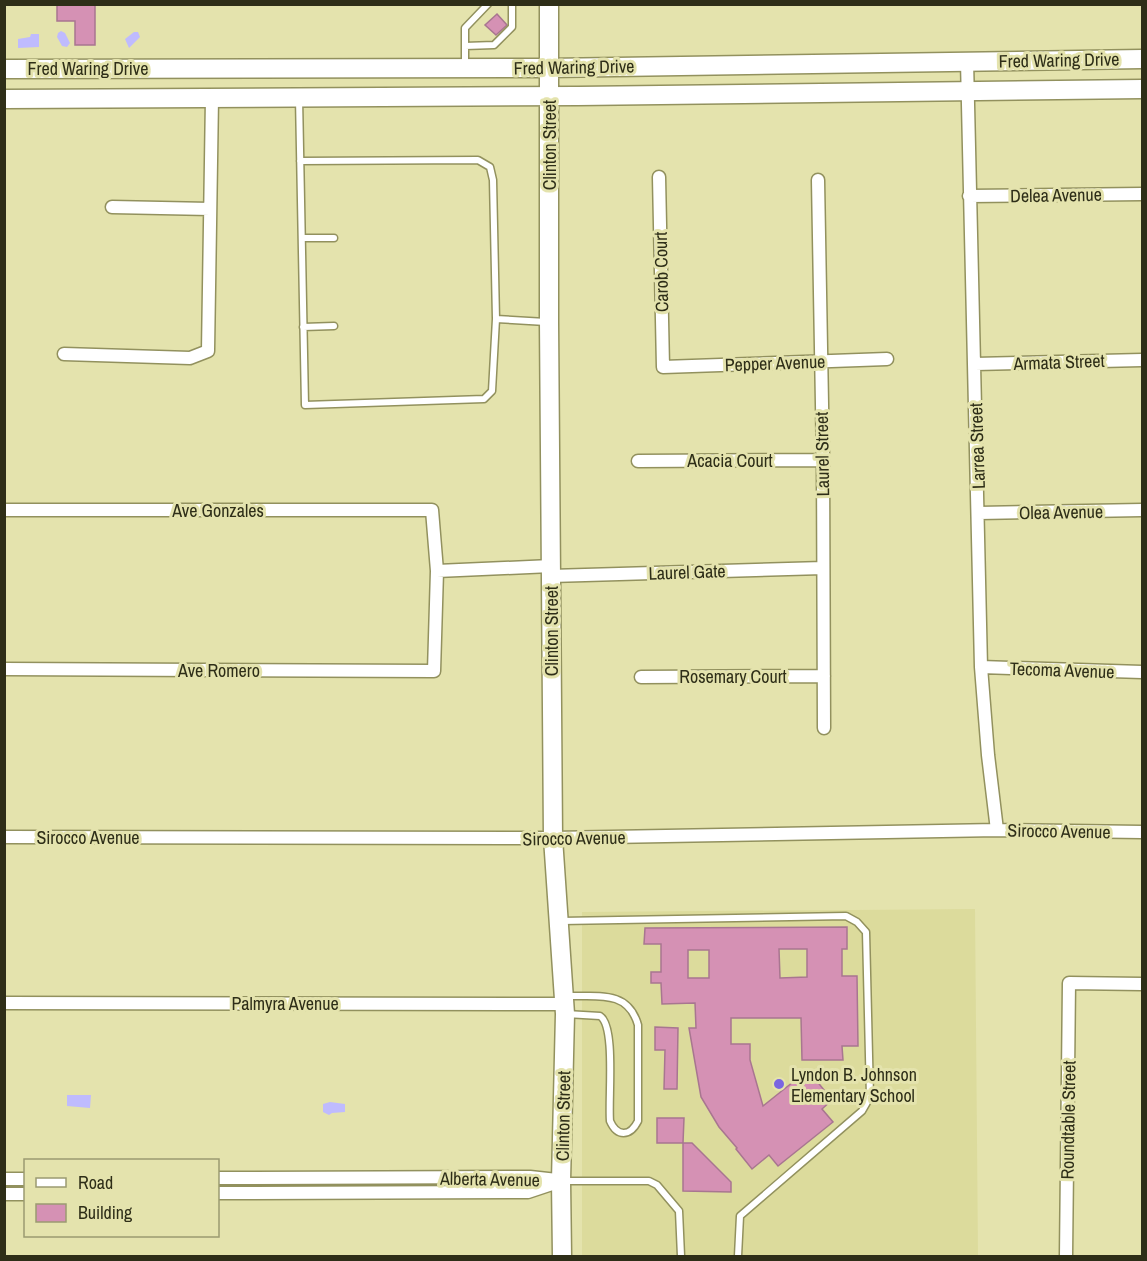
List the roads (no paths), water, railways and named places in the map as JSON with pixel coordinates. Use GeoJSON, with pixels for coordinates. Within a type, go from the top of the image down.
{"type":"FeatureCollection","features":[{"type":"Feature","properties":{"kind":"main road","name":"Clinton Street"},"geometry":{"type":"LineString","coordinates":[[549,4],[553,838],[565,1005],[561,1181],[562,1257]]}},
{"type":"Feature","properties":{"kind":"main road","name":"Fred Waring Drive"},"geometry":{"type":"LineString","coordinates":[[4,69],[549,68],[1143,59]]}},
{"type":"Feature","properties":{"kind":"main road"},"geometry":{"type":"LineString","coordinates":[[24,69],[24,99]]}},
{"type":"Feature","properties":{"kind":"main road","name":"Fred Waring Drive"},"geometry":{"type":"LineString","coordinates":[[4,99],[549,96],[1143,88]]}},
{"type":"Feature","properties":{"kind":"street","name":"Larrea Street"},"geometry":{"type":"LineString","coordinates":[[967,62],[981,667],[997,830]]}},
{"type":"Feature","properties":{"kind":"street"},"geometry":{"type":"LineString","coordinates":[[64,354],[190,358],[208,351],[212,98]]}},
{"type":"Feature","properties":{"kind":"street","name":"Carob Court"},"geometry":{"type":"LineString","coordinates":[[659,177],[663,367]]}},
{"type":"Feature","properties":{"kind":"street","name":"Laurel Street"},"geometry":{"type":"LineString","coordinates":[[818,180],[823,460],[824,728]]}},
{"type":"Feature","properties":{"kind":"street","name":"Delea Avenue"},"geometry":{"type":"LineString","coordinates":[[969,196],[1143,194]]}},
{"type":"Feature","properties":{"kind":"street"},"geometry":{"type":"LineString","coordinates":[[112,207],[210,208]]}},
{"type":"Feature","properties":{"kind":"street","name":"Pepper Avenue"},"geometry":{"type":"LineString","coordinates":[[663,367],[886,359]]}},
{"type":"Feature","properties":{"kind":"street","name":"Armata Street"},"geometry":{"type":"LineString","coordinates":[[975,364],[1143,360]]}},
{"type":"Feature","properties":{"kind":"street","name":"Acacia Court"},"geometry":{"type":"LineString","coordinates":[[638,461],[823,460]]}},
{"type":"Feature","properties":{"kind":"street","name":"Ave Gonzales"},"geometry":{"type":"LineString","coordinates":[[4,510],[432,510],[436,571]]}},
{"type":"Feature","properties":{"kind":"street","name":"Olea Avenue"},"geometry":{"type":"LineString","coordinates":[[979,513],[1143,510]]}},
{"type":"Feature","properties":{"kind":"street","name":"Laurel Gate"},"geometry":{"type":"LineString","coordinates":[[436,571],[823,568]]}},
{"type":"Feature","properties":{"kind":"street","name":"Ave Romero"},"geometry":{"type":"LineString","coordinates":[[4,669],[434,671],[436,571]]}},
{"type":"Feature","properties":{"kind":"street","name":"Tecoma Avenue"},"geometry":{"type":"LineString","coordinates":[[981,667],[1143,672]]}},
{"type":"Feature","properties":{"kind":"street","name":"Rosemary Court"},"geometry":{"type":"LineString","coordinates":[[641,677],[824,676]]}},
{"type":"Feature","properties":{"kind":"street","name":"Sirocco Avenue"},"geometry":{"type":"LineString","coordinates":[[4,837],[553,838],[997,830],[1143,832]]}},
{"type":"Feature","properties":{"kind":"street","name":"Roundtable Street"},"geometry":{"type":"LineString","coordinates":[[1066,1257],[1069,983],[1143,984]]}},
{"type":"Feature","properties":{"kind":"street","name":"Palmyra Avenue"},"geometry":{"type":"LineString","coordinates":[[4,1003],[565,1005]]}},
{"type":"Feature","properties":{"kind":"street","name":"Alberta Avenue"},"geometry":{"type":"LineString","coordinates":[[219,1178],[530,1177],[561,1181]]}},
{"type":"Feature","properties":{"kind":"street"},"geometry":{"type":"LineString","coordinates":[[4,1179],[24,1179]]}},
{"type":"Feature","properties":{"kind":"street","name":"Alberta Avenue"},"geometry":{"type":"LineString","coordinates":[[219,1193],[528,1192],[561,1181]]}},
{"type":"Feature","properties":{"kind":"street"},"geometry":{"type":"LineString","coordinates":[[4,1194],[24,1194]]}},
{"type":"Feature","properties":{"kind":"lane"},"geometry":{"type":"LineString","coordinates":[[465,68],[465,28],[488,4]]}},
{"type":"Feature","properties":{"kind":"lane"},"geometry":{"type":"LineString","coordinates":[[465,46],[494,45],[512,27],[512,4]]}},
{"type":"Feature","properties":{"kind":"lane"},"geometry":{"type":"LineString","coordinates":[[299,98],[300,161],[302,238],[303,327],[305,405],[484,399],[492,391],[496,319],[493,180],[490,167],[478,159],[300,161]]}},
{"type":"Feature","properties":{"kind":"lane"},"geometry":{"type":"LineString","coordinates":[[302,238],[334,238]]}},
{"type":"Feature","properties":{"kind":"lane"},"geometry":{"type":"LineString","coordinates":[[496,319],[549,322]]}},
{"type":"Feature","properties":{"kind":"lane"},"geometry":{"type":"LineString","coordinates":[[303,327],[334,326]]}},
{"type":"Feature","properties":{"kind":"lane"},"geometry":{"type":"LineString","coordinates":[[558,921],[846,916],[857,922],[866,932],[870,1097],[862,1111],[740,1216],[738,1257]]}},
{"type":"Feature","properties":{"kind":"lane"},"geometry":{"type":"LineString","coordinates":[[610,997],[619,999],[633,1011],[638,1025],[638,1121],[629,1132],[622,1133],[615,1130],[610,1121],[608,1024],[600,1016],[565,1005],[610,997]]}},
{"type":"Feature","properties":{"kind":"lane"},"geometry":{"type":"LineString","coordinates":[[561,1181],[641,1181],[657,1185],[679,1211],[681,1257]]}},
{"type":"Feature","properties":{"kind":"place","name":"Lyndon B. Johnson Elementary School"},"geometry":{"type":"Point","coordinates":[779,1084]}}]}
